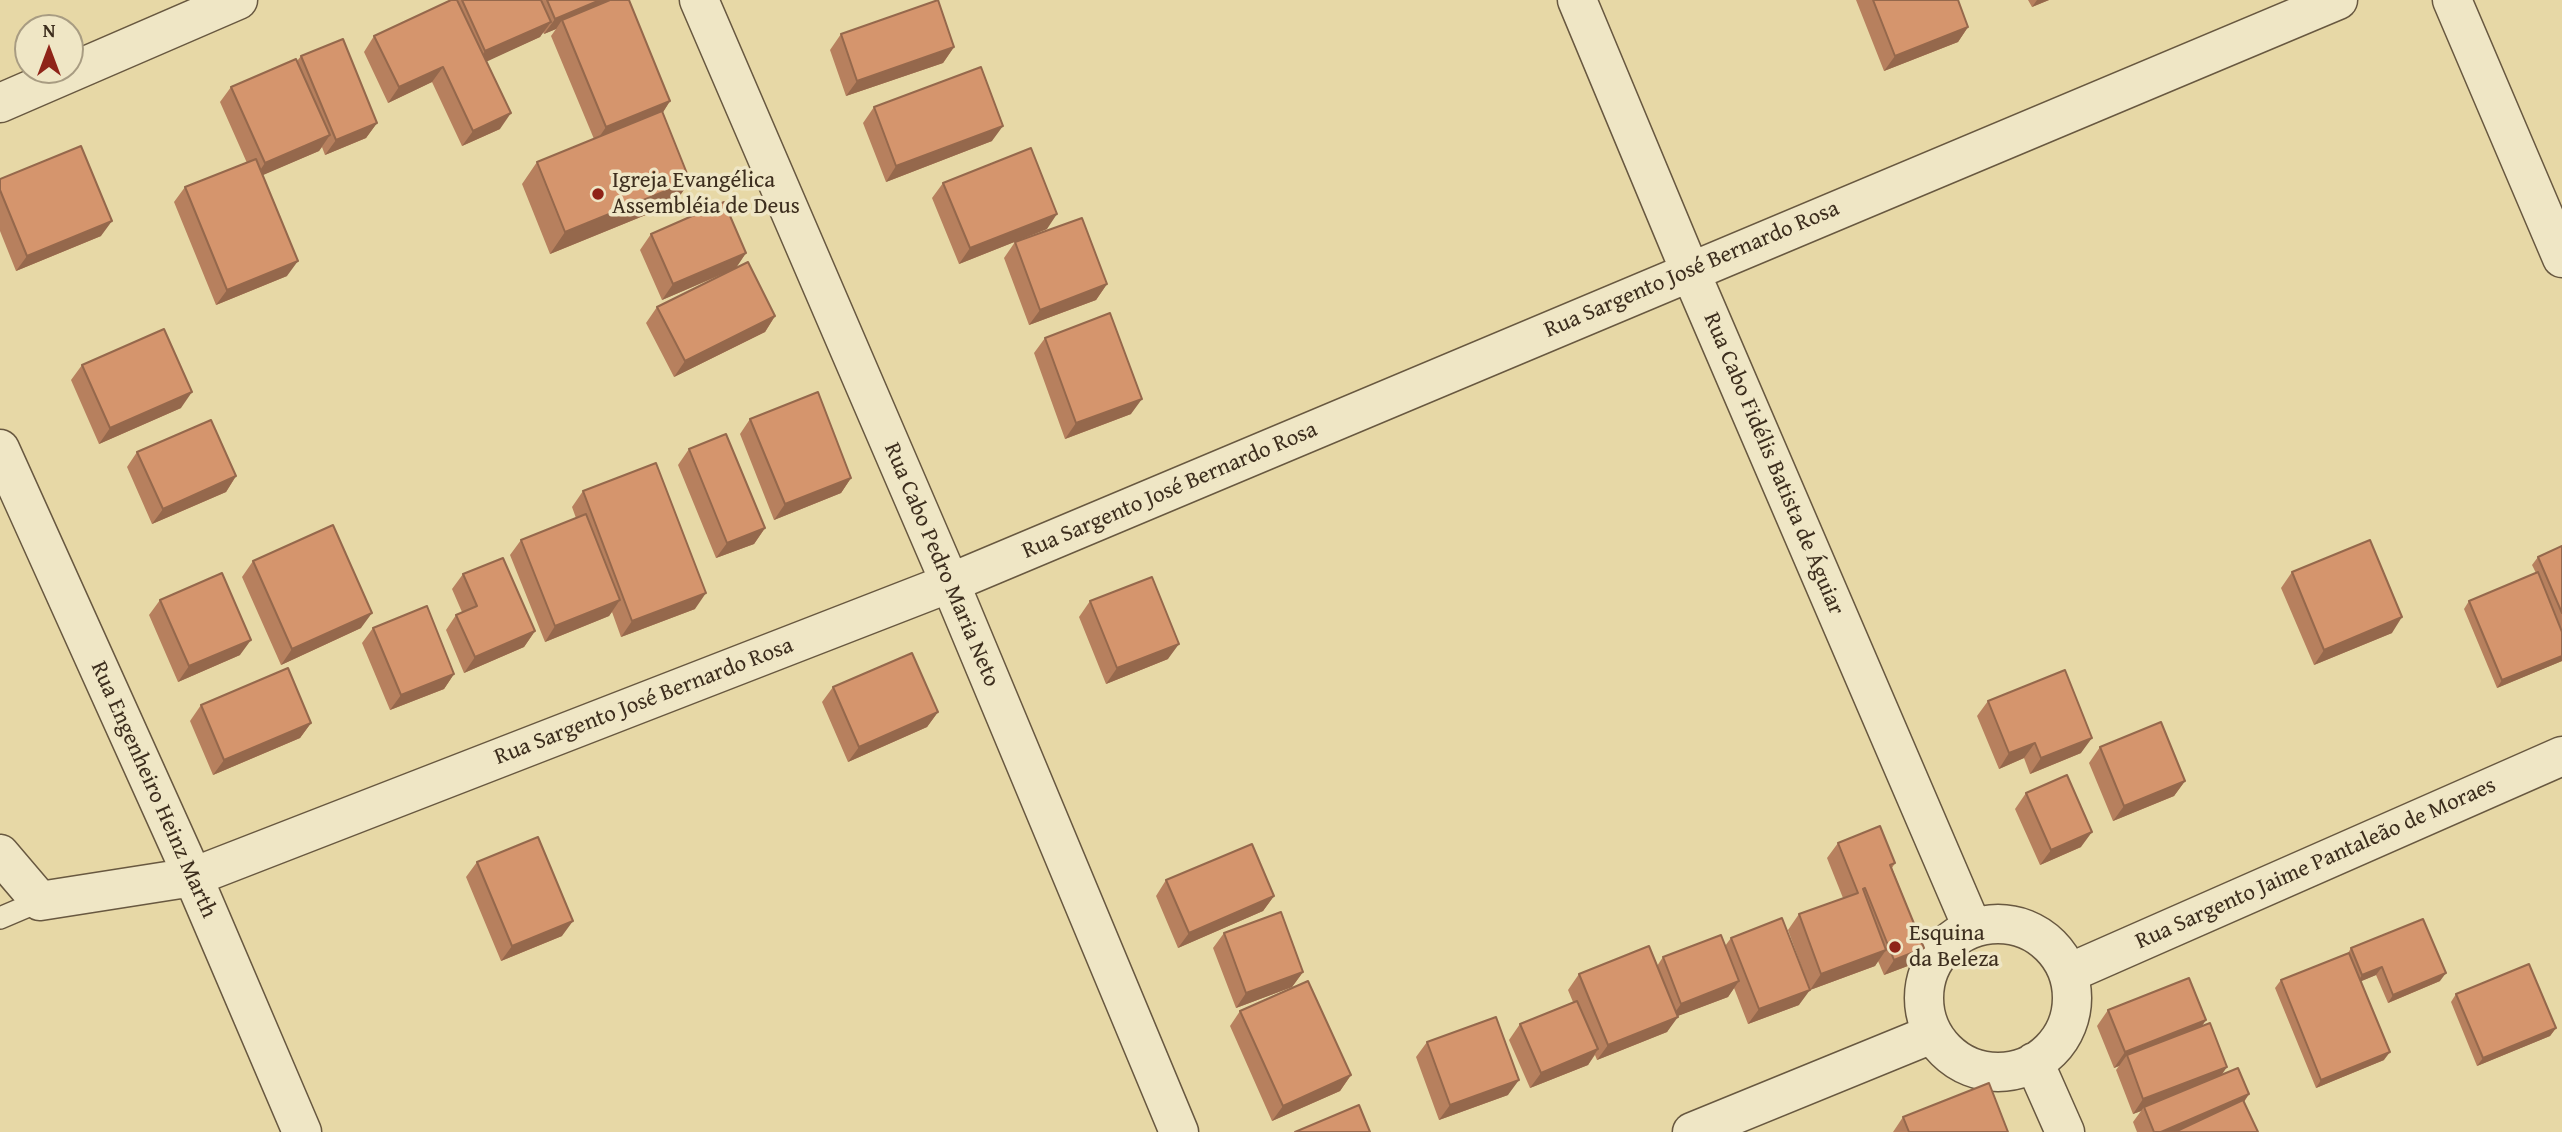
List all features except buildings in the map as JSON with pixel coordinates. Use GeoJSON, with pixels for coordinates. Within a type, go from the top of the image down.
{"type":"FeatureCollection","features":[{"type":"Feature","properties":{"kind":"street"},"geometry":{"type":"LineString","coordinates":[[0,103],[238,0]]}},
{"type":"Feature","properties":{"kind":"street","name":"Rua Cabo Pedro Maria Neto"},"geometry":{"type":"LineString","coordinates":[[699,0],[950,583],[1179,1132]]}},
{"type":"Feature","properties":{"kind":"street","name":"Rua Cabo Fidélis Batista de Águiar"},"geometry":{"type":"LineString","coordinates":[[1577,0],[1690,271],[1972,928]]}},
{"type":"Feature","properties":{"kind":"street","name":"Rua Sargento José Bernardo Rosa"},"geometry":{"type":"LineString","coordinates":[[40,901],[193,877],[950,583],[2338,0]]}},
{"type":"Feature","properties":{"kind":"street"},"geometry":{"type":"LineString","coordinates":[[2452,0],[2562,258]]}},
{"type":"Feature","properties":{"kind":"street","name":"Rua Engenheiro Heinz Marth"},"geometry":{"type":"LineString","coordinates":[[0,449],[193,877],[302,1132]]}},
{"type":"Feature","properties":{"kind":"street","name":"Rua Sargento Jaime Pantaleão de Moraes"},"geometry":{"type":"LineString","coordinates":[[2069,972],[2562,756]]}},
{"type":"Feature","properties":{"kind":"street"},"geometry":{"type":"LineString","coordinates":[[0,854],[40,901]]}},
{"type":"Feature","properties":{"kind":"street"},"geometry":{"type":"LineString","coordinates":[[1996,923],[2020,926],[2040,936],[2058,952],[2069,972],[2073,995],[2071,1018],[2061,1040],[2044,1057],[2022,1069],[1996,1072],[1970,1067],[1948,1054],[1932,1034],[1924,1009],[1924,984],[1933,959],[1950,940],[1972,928],[1996,923]]}},
{"type":"Feature","properties":{"kind":"street"},"geometry":{"type":"LineString","coordinates":[[1692,1132],[1932,1034]]}},
{"type":"Feature","properties":{"kind":"street"},"geometry":{"type":"LineString","coordinates":[[2034,1062],[2065,1132]]}},
{"type":"Feature","properties":{"kind":"lane"},"geometry":{"type":"LineString","coordinates":[[0,918],[40,901]]}},
{"type":"Feature","properties":{"kind":"place","name":"Igreja Evangélica Assembléia de Deus"},"geometry":{"type":"Point","coordinates":[598,194]}},
{"type":"Feature","properties":{"kind":"place","name":"Esquina da Beleza"},"geometry":{"type":"Point","coordinates":[1895,947]}}]}
